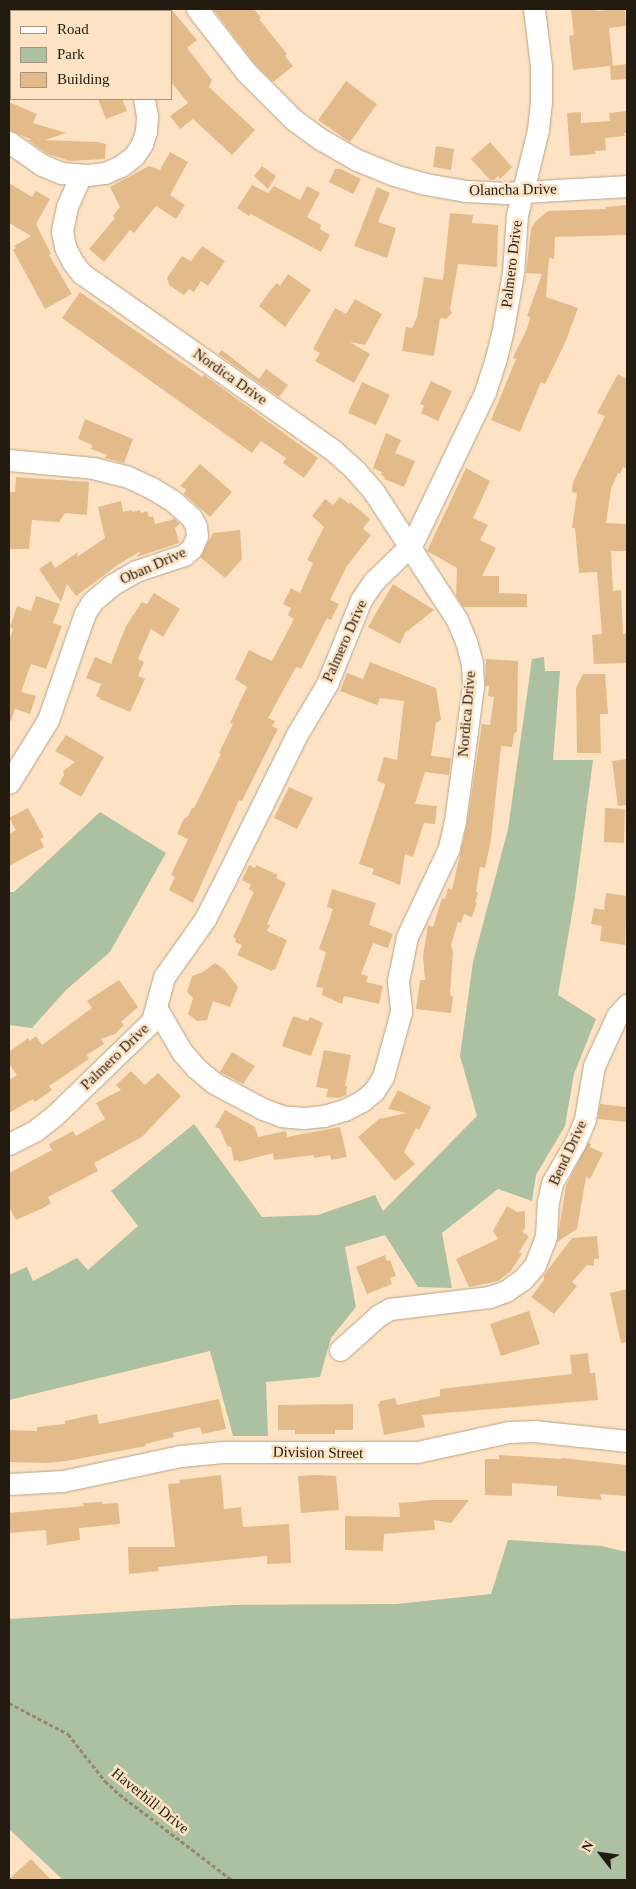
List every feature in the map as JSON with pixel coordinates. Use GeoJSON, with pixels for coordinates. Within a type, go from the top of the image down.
{"type":"FeatureCollection","features":[{"type":"Feature","properties":{"kind":"street","name":"Olancha Drive"},"geometry":{"type":"LineString","coordinates":[[196,9],[246,72],[269,97],[322,140],[357,160],[394,175],[426,184],[466,191],[523,192],[627,186]]}},
{"type":"Feature","properties":{"kind":"street","name":"Palmero Drive"},"geometry":{"type":"LineString","coordinates":[[9,1144],[36,1130],[54,1116],[152,1021],[157,1009],[158,990],[164,977],[205,919],[296,736],[327,684],[361,600],[374,581],[410,546],[485,392],[496,358],[512,273],[517,215],[538,130],[541,101],[541,66],[534,9]]}},
{"type":"Feature","properties":{"kind":"street"},"geometry":{"type":"LineString","coordinates":[[9,142],[42,165],[61,173],[81,175],[105,173],[121,166],[134,156],[142,144],[148,116],[144,100]]}},
{"type":"Feature","properties":{"kind":"street","name":"Nordica Drive"},"geometry":{"type":"LineString","coordinates":[[81,175],[67,207],[62,231],[65,247],[81,273],[334,450],[355,470],[374,492],[460,627],[472,664],[473,686],[455,822],[449,848],[407,937],[398,981],[401,1012],[383,1077],[374,1090],[362,1102],[344,1110],[310,1118],[282,1116],[263,1109],[222,1087],[196,1068],[182,1052],[157,1009]]}},
{"type":"Feature","properties":{"kind":"street","name":"Oban Drive"},"geometry":{"type":"LineString","coordinates":[[9,460],[94,468],[126,476],[150,487],[179,506],[191,517],[196,526],[197,536],[192,548],[184,555],[136,570],[112,584],[92,602],[86,613],[48,720],[9,783]]}},
{"type":"Feature","properties":{"kind":"street","name":"Bend Drive"},"geometry":{"type":"LineString","coordinates":[[340,1350],[379,1315],[390,1309],[489,1297],[514,1285],[535,1265],[546,1236],[548,1202],[552,1183],[575,1143],[585,1119],[594,1066],[617,1016],[627,1005]]}},
{"type":"Feature","properties":{"kind":"street","name":"Division Street"},"geometry":{"type":"LineString","coordinates":[[9,1484],[63,1481],[181,1456],[223,1452],[417,1452],[509,1432],[534,1431],[627,1441]]}},
{"type":"Feature","properties":{"kind":"path","name":"Haverhill Drive"},"geometry":{"type":"LineString","coordinates":[[9,1703],[68,1734],[105,1781],[119,1794],[232,1880]]}},
{"type":"Feature","properties":{"kind":"green space"},"geometry":{"type":"Polygon","coordinates":[[[544,657],[545,671],[560,671],[553,760],[593,760],[575,896],[558,995],[596,1019],[574,1074],[565,1126],[536,1175],[532,1201],[498,1189],[442,1233],[452,1288],[418,1287],[385,1235],[345,1247],[356,1307],[331,1338],[320,1377],[266,1382],[268,1436],[233,1436],[210,1351],[9,1400],[9,1275],[27,1267],[33,1281],[77,1258],[88,1270],[138,1226],[111,1191],[194,1124],[262,1217],[318,1215],[375,1195],[383,1211],[477,1116],[460,1056],[473,962],[508,829],[532,659],[544,657]]]}},
{"type":"Feature","properties":{"kind":"green space"},"geometry":{"type":"Polygon","coordinates":[[[100,812],[166,853],[110,952],[66,990],[32,1028],[9,1025],[9,892],[14,892],[100,812]]]}},
{"type":"Feature","properties":{"kind":"green space"},"geometry":{"type":"Polygon","coordinates":[[[508,1540],[601,1546],[627,1552],[627,1880],[63,1880],[9,1829],[9,1619],[232,1605],[396,1604],[491,1594],[508,1540]]]}},
{"type":"Feature","properties":{"kind":"building"},"geometry":{"type":"Polygon","coordinates":[[[213,9],[254,9],[261,18],[259,19],[287,54],[285,56],[293,66],[273,82],[255,64],[213,9]]]}},
{"type":"Feature","properties":{"kind":"building"},"geometry":{"type":"Polygon","coordinates":[[[571,9],[595,9],[596,11],[625,9],[626,26],[609,28],[613,66],[627,64],[627,79],[611,80],[610,66],[573,70],[569,36],[574,35],[571,9]]]}},
{"type":"Feature","properties":{"kind":"building"},"geometry":{"type":"Polygon","coordinates":[[[172,10],[197,40],[187,48],[212,80],[209,87],[255,130],[232,155],[193,119],[180,129],[170,116],[188,103],[172,83],[172,10]]]}},
{"type":"Feature","properties":{"kind":"building"},"geometry":{"type":"Polygon","coordinates":[[[346,81],[377,104],[350,142],[318,120],[346,81]]]}},
{"type":"Feature","properties":{"kind":"building"},"geometry":{"type":"Polygon","coordinates":[[[98,100],[122,100],[127,111],[106,119],[98,100]]]}},
{"type":"Feature","properties":{"kind":"building"},"geometry":{"type":"Polygon","coordinates":[[[9,102],[37,114],[33,123],[66,133],[45,140],[106,144],[105,159],[70,161],[48,154],[28,140],[32,140],[9,130],[9,102]]]}},
{"type":"Feature","properties":{"kind":"building"},"geometry":{"type":"Polygon","coordinates":[[[627,111],[627,133],[624,133],[625,136],[605,138],[606,150],[595,151],[596,154],[570,156],[567,113],[581,112],[581,123],[610,121],[609,113],[627,111]]]}},
{"type":"Feature","properties":{"kind":"building"},"geometry":{"type":"Polygon","coordinates":[[[490,142],[512,167],[500,179],[498,176],[494,180],[490,180],[471,159],[490,142]]]}},
{"type":"Feature","properties":{"kind":"building"},"geometry":{"type":"Polygon","coordinates":[[[436,146],[454,149],[451,170],[433,167],[436,146]]]}},
{"type":"Feature","properties":{"kind":"building"},"geometry":{"type":"Polygon","coordinates":[[[170,152],[188,162],[170,195],[185,205],[176,219],[156,206],[134,233],[130,230],[104,262],[89,249],[115,218],[113,216],[120,207],[110,187],[149,166],[160,170],[170,152]]]}},
{"type":"Feature","properties":{"kind":"building"},"geometry":{"type":"Polygon","coordinates":[[[262,166],[276,176],[268,189],[254,176],[262,166]]]}},
{"type":"Feature","properties":{"kind":"building"},"geometry":{"type":"Polygon","coordinates":[[[335,169],[341,169],[361,179],[353,194],[329,182],[335,169]]]}},
{"type":"Feature","properties":{"kind":"building"},"geometry":{"type":"Polygon","coordinates":[[[9,183],[32,197],[36,191],[50,199],[36,224],[51,254],[49,255],[72,294],[45,309],[13,250],[16,248],[14,246],[31,236],[9,223],[9,183]]]}},
{"type":"Feature","properties":{"kind":"building"},"geometry":{"type":"Polygon","coordinates":[[[252,185],[268,193],[274,186],[300,200],[307,186],[320,193],[307,217],[321,225],[320,229],[330,235],[321,252],[251,214],[249,216],[237,208],[252,185]]]}},
{"type":"Feature","properties":{"kind":"building"},"geometry":{"type":"Polygon","coordinates":[[[377,187],[390,193],[378,222],[396,228],[387,258],[354,246],[377,187]]]}},
{"type":"Feature","properties":{"kind":"building"},"geometry":{"type":"Polygon","coordinates":[[[627,205],[627,235],[555,237],[554,259],[549,258],[546,297],[578,308],[565,343],[545,384],[541,382],[520,432],[491,420],[516,359],[513,358],[527,329],[530,317],[527,316],[542,274],[526,273],[531,229],[535,222],[548,211],[606,209],[605,207],[627,205]]]}},
{"type":"Feature","properties":{"kind":"building"},"geometry":{"type":"Polygon","coordinates":[[[450,213],[473,215],[472,223],[498,225],[497,267],[458,264],[450,310],[452,313],[446,319],[440,318],[434,356],[402,351],[406,327],[412,328],[417,317],[424,277],[443,280],[450,213]]]}},
{"type":"Feature","properties":{"kind":"building"},"geometry":{"type":"Polygon","coordinates":[[[202,246],[225,261],[208,286],[201,281],[194,292],[189,289],[184,295],[169,285],[167,278],[182,256],[191,261],[202,246]]]}},
{"type":"Feature","properties":{"kind":"building"},"geometry":{"type":"Polygon","coordinates":[[[288,274],[311,290],[285,327],[259,306],[277,283],[280,286],[288,274]]]}},
{"type":"Feature","properties":{"kind":"building"},"geometry":{"type":"Polygon","coordinates":[[[80,292],[202,377],[204,375],[318,458],[304,478],[283,463],[286,458],[261,441],[252,453],[62,318],[80,292]]]}},
{"type":"Feature","properties":{"kind":"building"},"geometry":{"type":"Polygon","coordinates":[[[355,299],[382,314],[365,345],[350,342],[370,354],[354,383],[315,361],[320,353],[313,349],[335,308],[346,314],[355,299]]]}},
{"type":"Feature","properties":{"kind":"building"},"geometry":{"type":"Polygon","coordinates":[[[222,350],[259,379],[266,369],[288,385],[279,397],[218,354],[222,350]]]}},
{"type":"Feature","properties":{"kind":"building"},"geometry":{"type":"Polygon","coordinates":[[[618,374],[627,379],[627,469],[623,467],[620,474],[618,473],[611,489],[606,523],[627,524],[627,551],[611,551],[613,591],[621,590],[623,634],[627,633],[627,663],[594,664],[592,635],[602,634],[597,572],[579,573],[575,528],[572,528],[577,493],[572,492],[573,482],[605,416],[597,413],[618,374]]]}},
{"type":"Feature","properties":{"kind":"building"},"geometry":{"type":"Polygon","coordinates":[[[431,381],[452,391],[438,421],[421,413],[424,406],[420,404],[431,381]]]}},
{"type":"Feature","properties":{"kind":"building"},"geometry":{"type":"Polygon","coordinates":[[[362,382],[390,395],[376,425],[348,413],[362,382]]]}},
{"type":"Feature","properties":{"kind":"building"},"geometry":{"type":"Polygon","coordinates":[[[85,419],[133,439],[124,463],[105,458],[107,455],[91,449],[92,445],[78,439],[85,419]]]}},
{"type":"Feature","properties":{"kind":"building"},"geometry":{"type":"Polygon","coordinates":[[[386,433],[401,440],[395,453],[415,461],[404,487],[384,479],[385,477],[381,475],[382,472],[373,468],[386,433]]]}},
{"type":"Feature","properties":{"kind":"building"},"geometry":{"type":"Polygon","coordinates":[[[200,464],[232,492],[210,517],[184,494],[186,489],[180,486],[200,464]]]}},
{"type":"Feature","properties":{"kind":"building"},"geometry":{"type":"Polygon","coordinates":[[[466,468],[490,481],[473,518],[488,525],[480,540],[496,548],[482,576],[499,576],[499,593],[527,594],[527,607],[463,607],[456,596],[457,568],[427,551],[466,468]]]}},
{"type":"Feature","properties":{"kind":"building"},"geometry":{"type":"Polygon","coordinates":[[[16,477],[89,482],[87,515],[65,513],[59,522],[32,520],[29,549],[9,549],[9,492],[15,492],[16,477]]]}},
{"type":"Feature","properties":{"kind":"building"},"geometry":{"type":"Polygon","coordinates":[[[340,497],[349,504],[350,502],[370,519],[363,529],[371,535],[347,566],[330,600],[339,604],[331,620],[327,618],[301,669],[296,667],[268,718],[275,721],[272,726],[278,729],[242,801],[239,800],[193,903],[169,890],[175,877],[171,875],[188,839],[177,834],[183,820],[194,808],[221,754],[219,753],[233,724],[230,723],[247,687],[235,679],[249,650],[272,661],[294,619],[288,615],[291,608],[283,604],[291,588],[300,593],[313,563],[307,560],[324,527],[312,516],[325,499],[333,505],[340,497]]]}},
{"type":"Feature","properties":{"kind":"building"},"geometry":{"type":"Polygon","coordinates":[[[121,501],[123,512],[140,510],[141,513],[147,511],[149,517],[153,516],[155,524],[175,519],[180,524],[175,528],[179,543],[137,557],[141,551],[119,564],[76,596],[67,584],[61,602],[39,569],[51,561],[55,568],[78,552],[77,557],[105,538],[98,507],[121,501]]]}},
{"type":"Feature","properties":{"kind":"building"},"geometry":{"type":"Polygon","coordinates":[[[240,530],[242,559],[225,578],[200,557],[213,533],[240,530]]]}},
{"type":"Feature","properties":{"kind":"building"},"geometry":{"type":"Polygon","coordinates":[[[393,584],[434,610],[405,633],[400,644],[368,627],[393,584]]]}},
{"type":"Feature","properties":{"kind":"building"},"geometry":{"type":"Polygon","coordinates":[[[154,593],[180,609],[163,637],[151,629],[138,659],[144,662],[138,676],[145,679],[130,712],[96,696],[101,684],[86,678],[95,657],[111,664],[126,626],[142,602],[147,604],[154,593]]]}},
{"type":"Feature","properties":{"kind":"building"},"geometry":{"type":"Polygon","coordinates":[[[36,596],[60,604],[53,623],[62,626],[46,669],[31,664],[21,692],[36,696],[30,714],[15,709],[11,721],[9,720],[9,641],[13,629],[10,627],[17,606],[31,611],[36,596]]]}},
{"type":"Feature","properties":{"kind":"building"},"geometry":{"type":"Polygon","coordinates":[[[486,659],[518,661],[517,731],[514,734],[512,747],[501,746],[491,840],[485,868],[480,867],[476,892],[478,893],[475,902],[477,902],[472,917],[464,914],[461,923],[458,922],[451,945],[453,952],[450,995],[453,997],[451,1013],[416,1009],[420,980],[425,980],[423,956],[428,925],[433,927],[442,898],[445,899],[448,888],[452,890],[467,824],[482,724],[490,725],[494,697],[488,696],[489,686],[485,686],[486,659]]]}},
{"type":"Feature","properties":{"kind":"building"},"geometry":{"type":"Polygon","coordinates":[[[370,662],[436,688],[441,720],[436,723],[431,756],[451,758],[449,775],[425,772],[415,804],[437,806],[435,824],[424,823],[413,857],[405,854],[400,885],[372,874],[374,869],[359,864],[384,789],[385,784],[377,781],[384,757],[397,760],[404,701],[380,698],[377,705],[340,691],[347,673],[363,679],[370,662]]]}},
{"type":"Feature","properties":{"kind":"building"},"geometry":{"type":"Polygon","coordinates":[[[583,674],[605,674],[608,714],[600,714],[601,753],[577,753],[576,688],[583,674]]]}},
{"type":"Feature","properties":{"kind":"building"},"geometry":{"type":"Polygon","coordinates":[[[66,735],[104,757],[81,797],[59,784],[64,775],[63,771],[75,762],[55,751],[66,735]]]}},
{"type":"Feature","properties":{"kind":"building"},"geometry":{"type":"Polygon","coordinates":[[[627,759],[627,805],[618,806],[612,761],[627,759]]]}},
{"type":"Feature","properties":{"kind":"building"},"geometry":{"type":"Polygon","coordinates":[[[289,787],[313,798],[297,829],[274,818],[289,787]]]}},
{"type":"Feature","properties":{"kind":"building"},"geometry":{"type":"Polygon","coordinates":[[[28,808],[44,837],[40,839],[44,847],[9,866],[9,834],[16,830],[9,818],[28,808]]]}},
{"type":"Feature","properties":{"kind":"building"},"geometry":{"type":"Polygon","coordinates":[[[605,808],[625,809],[624,843],[604,842],[605,808]]]}},
{"type":"Feature","properties":{"kind":"building"},"geometry":{"type":"Polygon","coordinates":[[[249,865],[255,868],[256,865],[278,875],[276,878],[286,883],[267,924],[270,925],[267,931],[287,940],[275,970],[273,969],[272,971],[237,955],[242,945],[235,942],[236,939],[233,937],[254,892],[249,889],[251,885],[242,880],[249,865]]]}},
{"type":"Feature","properties":{"kind":"building"},"geometry":{"type":"Polygon","coordinates":[[[332,889],[376,903],[369,925],[393,934],[388,948],[373,943],[361,974],[368,976],[366,982],[383,986],[379,1004],[344,996],[342,1004],[322,995],[323,988],[316,987],[326,952],[319,949],[333,909],[327,907],[332,889]]]}},
{"type":"Feature","properties":{"kind":"building"},"geometry":{"type":"Polygon","coordinates":[[[606,893],[627,896],[625,945],[600,941],[602,926],[591,924],[594,908],[604,910],[606,893]]]}},
{"type":"Feature","properties":{"kind":"building"},"geometry":{"type":"Polygon","coordinates":[[[215,963],[224,969],[238,987],[230,1007],[213,1001],[207,1020],[197,1021],[188,1014],[193,998],[187,992],[192,976],[203,972],[215,963]]]}},
{"type":"Feature","properties":{"kind":"building"},"geometry":{"type":"Polygon","coordinates":[[[119,980],[138,1007],[121,1022],[124,1025],[115,1034],[101,1039],[104,1044],[87,1055],[89,1059],[49,1086],[52,1090],[35,1102],[33,1099],[9,1113],[9,1080],[17,1075],[9,1064],[9,1052],[28,1038],[30,1041],[36,1036],[42,1045],[92,1008],[87,1001],[119,980]]]}},
{"type":"Feature","properties":{"kind":"building"},"geometry":{"type":"Polygon","coordinates":[[[293,1016],[308,1021],[310,1017],[323,1023],[311,1056],[282,1046],[293,1016]]]}},
{"type":"Feature","properties":{"kind":"building"},"geometry":{"type":"Polygon","coordinates":[[[324,1050],[351,1055],[345,1086],[347,1086],[346,1095],[339,1098],[326,1097],[328,1089],[316,1087],[324,1050]]]}},
{"type":"Feature","properties":{"kind":"building"},"geometry":{"type":"Polygon","coordinates":[[[232,1052],[255,1066],[243,1084],[220,1072],[232,1052]]]}},
{"type":"Feature","properties":{"kind":"building"},"geometry":{"type":"Polygon","coordinates":[[[131,1071],[145,1085],[158,1073],[181,1096],[142,1137],[94,1163],[98,1171],[48,1197],[51,1203],[43,1208],[16,1220],[9,1207],[9,1173],[52,1150],[49,1144],[73,1131],[76,1136],[105,1119],[96,1103],[121,1090],[116,1085],[131,1071]]]}},
{"type":"Feature","properties":{"kind":"building"},"geometry":{"type":"Polygon","coordinates":[[[398,1090],[431,1107],[419,1130],[416,1128],[404,1152],[415,1164],[395,1181],[358,1137],[379,1119],[407,1113],[388,1109],[398,1090]]]}},
{"type":"Feature","properties":{"kind":"building"},"geometry":{"type":"Polygon","coordinates":[[[600,1104],[627,1107],[626,1122],[598,1119],[600,1104]]]}},
{"type":"Feature","properties":{"kind":"building"},"geometry":{"type":"Polygon","coordinates":[[[225,1110],[255,1127],[258,1137],[286,1131],[287,1137],[340,1127],[347,1157],[331,1160],[330,1155],[314,1158],[314,1155],[274,1160],[273,1153],[239,1162],[238,1160],[234,1161],[231,1147],[227,1146],[220,1129],[215,1127],[225,1110]]]}},
{"type":"Feature","properties":{"kind":"building"},"geometry":{"type":"Polygon","coordinates":[[[588,1143],[591,1144],[590,1147],[603,1153],[590,1179],[586,1177],[577,1229],[557,1242],[566,1186],[588,1143]]]}},
{"type":"Feature","properties":{"kind":"building"},"geometry":{"type":"Polygon","coordinates":[[[507,1206],[517,1212],[525,1211],[525,1228],[522,1232],[529,1236],[519,1252],[522,1254],[510,1272],[498,1281],[469,1287],[456,1259],[498,1239],[493,1231],[507,1206]]]}},
{"type":"Feature","properties":{"kind":"building"},"geometry":{"type":"Polygon","coordinates":[[[597,1236],[599,1259],[594,1259],[594,1266],[587,1265],[572,1282],[577,1286],[554,1314],[531,1297],[544,1280],[544,1275],[572,1238],[597,1236]]]}},
{"type":"Feature","properties":{"kind":"building"},"geometry":{"type":"Polygon","coordinates":[[[385,1255],[387,1261],[390,1260],[396,1276],[390,1278],[392,1284],[367,1294],[356,1267],[385,1255]]]}},
{"type":"Feature","properties":{"kind":"building"},"geometry":{"type":"Polygon","coordinates":[[[627,1289],[627,1342],[621,1343],[610,1293],[627,1289]]]}},
{"type":"Feature","properties":{"kind":"building"},"geometry":{"type":"Polygon","coordinates":[[[529,1311],[540,1344],[501,1356],[490,1324],[529,1311]]]}},
{"type":"Feature","properties":{"kind":"building"},"geometry":{"type":"Polygon","coordinates":[[[588,1353],[590,1373],[595,1373],[598,1400],[422,1415],[425,1427],[384,1435],[378,1404],[380,1404],[380,1401],[395,1398],[397,1405],[440,1396],[440,1389],[572,1374],[570,1355],[588,1353]]]}},
{"type":"Feature","properties":{"kind":"building"},"geometry":{"type":"Polygon","coordinates":[[[219,1399],[226,1429],[202,1434],[200,1427],[173,1433],[174,1437],[145,1444],[146,1446],[67,1461],[48,1463],[9,1462],[9,1430],[37,1431],[37,1427],[65,1424],[65,1421],[97,1414],[99,1424],[219,1399]]]}},
{"type":"Feature","properties":{"kind":"building"},"geometry":{"type":"Polygon","coordinates":[[[353,1404],[353,1430],[335,1430],[335,1434],[295,1434],[295,1430],[278,1430],[278,1405],[353,1404]]]}},
{"type":"Feature","properties":{"kind":"building"},"geometry":{"type":"Polygon","coordinates":[[[499,1455],[561,1458],[627,1465],[627,1496],[600,1494],[602,1500],[557,1496],[557,1486],[512,1483],[512,1496],[485,1495],[485,1459],[499,1459],[499,1455]]]}},
{"type":"Feature","properties":{"kind":"building"},"geometry":{"type":"Polygon","coordinates":[[[221,1475],[224,1509],[241,1507],[243,1527],[289,1524],[291,1563],[267,1564],[267,1556],[158,1567],[159,1571],[129,1574],[128,1547],[175,1547],[168,1484],[180,1483],[179,1480],[221,1475]]]}},
{"type":"Feature","properties":{"kind":"building"},"geometry":{"type":"Polygon","coordinates":[[[298,1476],[336,1476],[339,1510],[301,1513],[298,1476]]]}},
{"type":"Feature","properties":{"kind":"building"},"geometry":{"type":"Polygon","coordinates":[[[433,1500],[469,1500],[451,1523],[434,1520],[435,1530],[384,1534],[383,1551],[345,1550],[345,1516],[400,1517],[399,1503],[433,1500]]]}},
{"type":"Feature","properties":{"kind":"building"},"geometry":{"type":"Polygon","coordinates":[[[102,1502],[102,1504],[118,1503],[120,1524],[79,1528],[80,1540],[47,1545],[46,1530],[9,1533],[9,1513],[84,1506],[83,1503],[102,1502]]]}},
{"type":"Feature","properties":{"kind":"building"},"geometry":{"type":"Polygon","coordinates":[[[31,1859],[51,1880],[9,1880],[9,1879],[31,1859]]]}}]}
